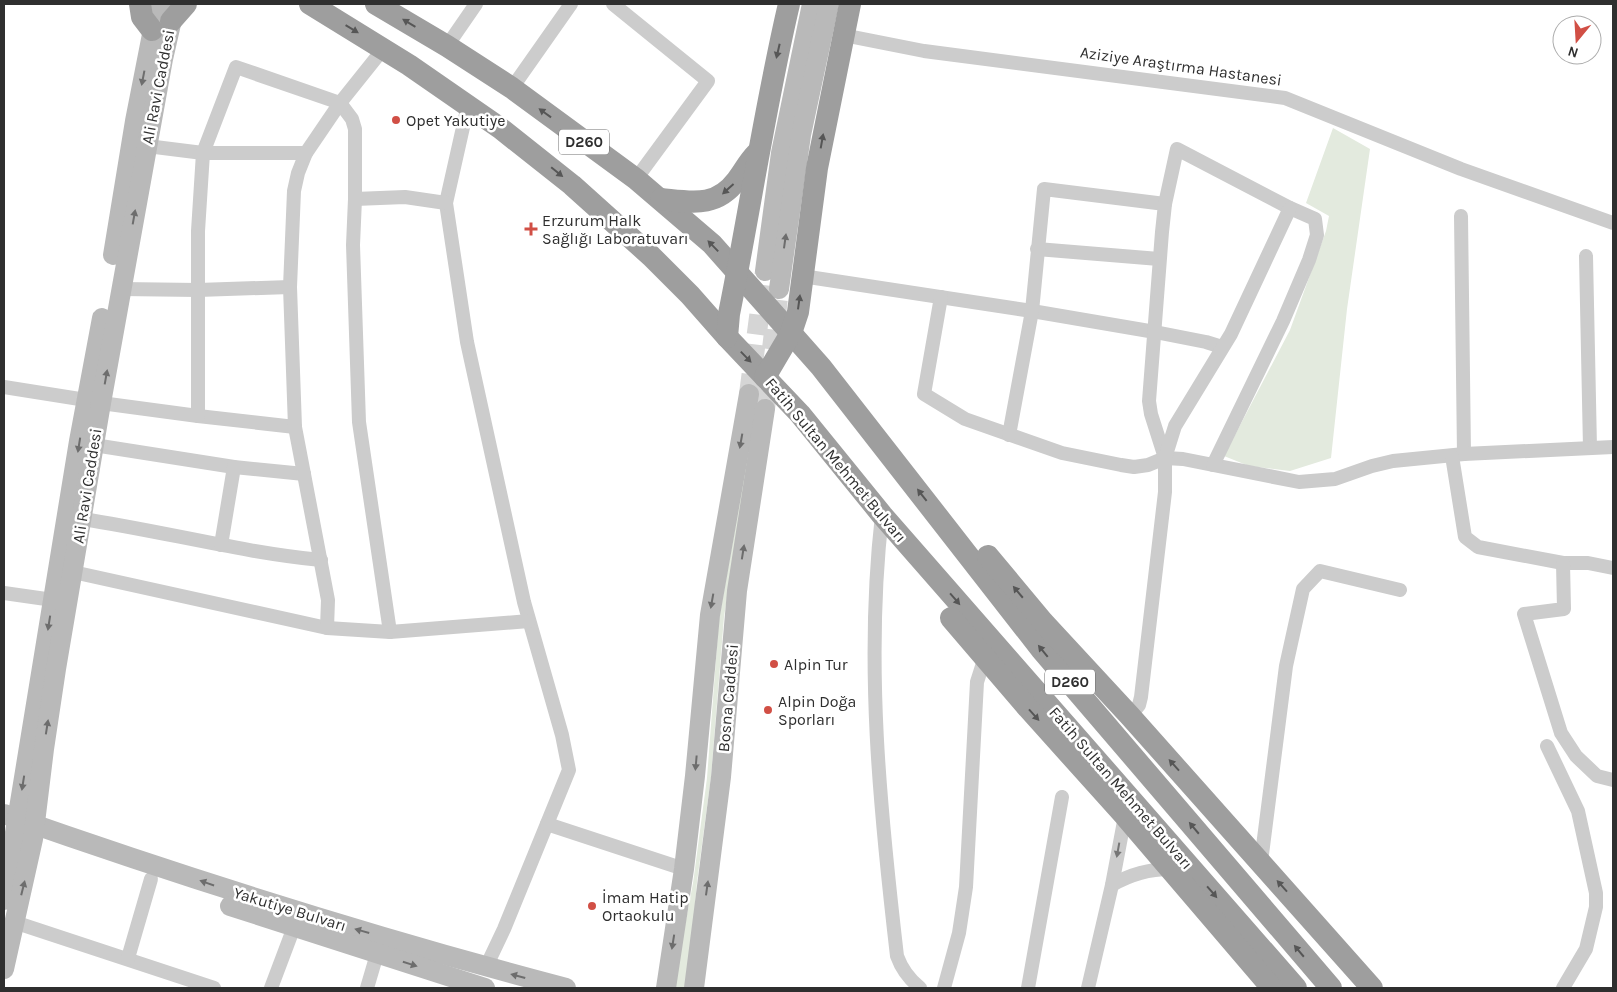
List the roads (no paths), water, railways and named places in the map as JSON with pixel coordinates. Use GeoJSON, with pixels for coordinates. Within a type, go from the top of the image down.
{"type":"FeatureCollection","features":[{"type":"Feature","properties":{"kind":"highway"},"geometry":{"type":"LineString","coordinates":[[140,4],[142,17],[164,15],[186,4]]}},
{"type":"Feature","properties":{"kind":"highway","name":"Fatih Sultan Mehmet Bulvarı"},"geometry":{"type":"LineString","coordinates":[[310,4],[384,48],[527,148],[613,220],[690,294],[727,337],[800,414],[885,518],[1296,988]]}},
{"type":"Feature","properties":{"kind":"highway","name":"Fatih Sultan Mehmet Bulvarı"},"geometry":{"type":"LineString","coordinates":[[376,4],[447,46],[512,88],[636,179],[712,244],[833,381],[1041,649],[1331,988]]}},
{"type":"Feature","properties":{"kind":"highway"},"geometry":{"type":"LineString","coordinates":[[727,337],[729,314],[758,152],[776,57],[789,4]]}},
{"type":"Feature","properties":{"kind":"highway"},"geometry":{"type":"LineString","coordinates":[[765,377],[791,333],[798,312],[817,168],[850,4]]}},
{"type":"Feature","properties":{"kind":"highway"},"geometry":{"type":"LineString","coordinates":[[661,199],[693,202],[708,201],[718,197],[728,190],[758,152]]}},
{"type":"Feature","properties":{"kind":"highway"},"geometry":{"type":"LineString","coordinates":[[885,518],[906,556],[934,598],[1125,816],[1272,988]]}},
{"type":"Feature","properties":{"kind":"highway"},"geometry":{"type":"LineString","coordinates":[[946,526],[984,552],[1043,622],[1130,716],[1372,988]]}},
{"type":"Feature","properties":{"kind":"main road"},"geometry":{"type":"LineString","coordinates":[[765,270],[780,152],[812,4]]}},
{"type":"Feature","properties":{"kind":"main road"},"geometry":{"type":"LineString","coordinates":[[779,289],[801,135],[829,4]]}},
{"type":"Feature","properties":{"kind":"main road","name":"Ali Ravi Caddesi"},"geometry":{"type":"LineString","coordinates":[[4,900],[18,827],[53,600],[94,401],[121,289],[147,146],[164,15]]}},
{"type":"Feature","properties":{"kind":"main road","name":"Ali Ravi Caddesi"},"geometry":{"type":"LineString","coordinates":[[4,969],[14,922],[18,827],[45,740],[94,445],[94,401],[108,290],[135,121],[164,15]]}},
{"type":"Feature","properties":{"kind":"main road"},"geometry":{"type":"LineString","coordinates":[[666,988],[684,869],[695,776],[710,615],[750,394]]}},
{"type":"Feature","properties":{"kind":"main road","name":"Bosna Caddesi"},"geometry":{"type":"LineString","coordinates":[[694,988],[722,777],[737,591],[765,409]]}},
{"type":"Feature","properties":{"kind":"main road","name":"Yakutiye Bulvarı"},"geometry":{"type":"LineString","coordinates":[[18,827],[151,879],[485,988]]}},
{"type":"Feature","properties":{"kind":"main road","name":"Yakutiye Bulvarı"},"geometry":{"type":"LineString","coordinates":[[18,827],[258,901],[486,967],[566,988]]}},
{"type":"Feature","properties":{"kind":"street"},"geometry":{"type":"LineString","coordinates":[[447,46],[476,4]]}},
{"type":"Feature","properties":{"kind":"street"},"geometry":{"type":"LineString","coordinates":[[512,88],[571,4]]}},
{"type":"Feature","properties":{"kind":"street"},"geometry":{"type":"LineString","coordinates":[[613,4],[708,80],[636,179]]}},
{"type":"Feature","properties":{"kind":"street","name":"Aziziye Araştırma Hastanesi"},"geometry":{"type":"LineString","coordinates":[[843,35],[924,50],[1285,98],[1462,169],[1613,223]]}},
{"type":"Feature","properties":{"kind":"street"},"geometry":{"type":"LineString","coordinates":[[327,628],[328,600],[295,427],[290,288],[294,191],[298,172],[306,153],[340,103],[384,48]]}},
{"type":"Feature","properties":{"kind":"street"},"geometry":{"type":"LineString","coordinates":[[198,416],[198,231],[203,153],[236,67],[340,103],[352,119],[355,130],[354,272],[359,422],[390,632]]}},
{"type":"Feature","properties":{"kind":"street"},"geometry":{"type":"LineString","coordinates":[[468,105],[446,203],[467,342],[529,621],[562,735],[568,770],[486,967]]}},
{"type":"Feature","properties":{"kind":"street"},"geometry":{"type":"LineString","coordinates":[[147,146],[203,153],[306,153]]}},
{"type":"Feature","properties":{"kind":"street"},"geometry":{"type":"LineString","coordinates":[[1165,458],[1151,414],[1149,401],[1159,259],[1165,204],[1177,149],[1290,208],[1316,219],[1317,235],[1284,321],[1213,465]]}},
{"type":"Feature","properties":{"kind":"street"},"geometry":{"type":"LineString","coordinates":[[1009,435],[1032,311],[1044,189],[1165,204]]}},
{"type":"Feature","properties":{"kind":"street"},"geometry":{"type":"LineString","coordinates":[[355,199],[405,197],[446,203]]}},
{"type":"Feature","properties":{"kind":"street"},"geometry":{"type":"LineString","coordinates":[[1130,716],[1139,705],[1141,697],[1165,492],[1165,458],[1175,426],[1231,334],[1290,208]]}},
{"type":"Feature","properties":{"kind":"street"},"geometry":{"type":"LineString","coordinates":[[1461,216],[1458,455],[1465,538],[1478,548],[1613,568]]}},
{"type":"Feature","properties":{"kind":"street"},"geometry":{"type":"LineString","coordinates":[[1037,249],[1159,259]]}},
{"type":"Feature","properties":{"kind":"street"},"geometry":{"type":"LineString","coordinates":[[1586,256],[1590,448]]}},
{"type":"Feature","properties":{"kind":"street"},"geometry":{"type":"LineString","coordinates":[[802,276],[1032,311],[1155,332],[1222,347]]}},
{"type":"Feature","properties":{"kind":"street"},"geometry":{"type":"LineString","coordinates":[[121,289],[290,288]]}},
{"type":"Feature","properties":{"kind":"street"},"geometry":{"type":"LineString","coordinates":[[941,296],[924,394],[965,419],[1062,453],[1134,467],[1165,458],[1213,465],[1299,482],[1335,479],[1393,461],[1458,455],[1613,447]]}},
{"type":"Feature","properties":{"kind":"street"},"geometry":{"type":"LineString","coordinates":[[4,387],[198,416],[295,427]]}},
{"type":"Feature","properties":{"kind":"street"},"geometry":{"type":"LineString","coordinates":[[94,445],[234,467],[304,474]]}},
{"type":"Feature","properties":{"kind":"street"},"geometry":{"type":"LineString","coordinates":[[221,545],[234,467]]}},
{"type":"Feature","properties":{"kind":"street"},"geometry":{"type":"LineString","coordinates":[[885,518],[878,549],[874,655],[878,763],[886,863],[897,956],[908,977],[920,988]]}},
{"type":"Feature","properties":{"kind":"street"},"geometry":{"type":"LineString","coordinates":[[82,519],[130,526],[293,558],[321,560]]}},
{"type":"Feature","properties":{"kind":"street"},"geometry":{"type":"LineString","coordinates":[[1563,562],[1564,610],[1524,614],[1561,733],[1576,756],[1597,776],[1613,780]]}},
{"type":"Feature","properties":{"kind":"street"},"geometry":{"type":"LineString","coordinates":[[1261,862],[1286,666],[1302,589],[1320,571],[1400,590]]}},
{"type":"Feature","properties":{"kind":"street"},"geometry":{"type":"LineString","coordinates":[[73,572],[327,628],[390,632],[529,621]]}},
{"type":"Feature","properties":{"kind":"street"},"geometry":{"type":"LineString","coordinates":[[4,594],[53,600]]}},
{"type":"Feature","properties":{"kind":"street"},"geometry":{"type":"LineString","coordinates":[[944,988],[957,941],[966,887],[977,682],[985,657]]}},
{"type":"Feature","properties":{"kind":"street"},"geometry":{"type":"LineString","coordinates":[[1546,746],[1578,811],[1596,893],[1596,907],[1586,949],[1563,988]]}},
{"type":"Feature","properties":{"kind":"street"},"geometry":{"type":"LineString","coordinates":[[1028,988],[1062,798]]}},
{"type":"Feature","properties":{"kind":"street"},"geometry":{"type":"LineString","coordinates":[[1088,988],[1112,885],[1125,816]]}},
{"type":"Feature","properties":{"kind":"street"},"geometry":{"type":"LineString","coordinates":[[547,824],[684,869]]}},
{"type":"Feature","properties":{"kind":"street"},"geometry":{"type":"LineString","coordinates":[[1112,885],[1143,871],[1170,870]]}},
{"type":"Feature","properties":{"kind":"street"},"geometry":{"type":"LineString","coordinates":[[128,958],[151,879]]}},
{"type":"Feature","properties":{"kind":"street"},"geometry":{"type":"LineString","coordinates":[[14,922],[128,958],[214,988]]}},
{"type":"Feature","properties":{"kind":"street"},"geometry":{"type":"LineString","coordinates":[[270,988],[294,927]]}},
{"type":"Feature","properties":{"kind":"street"},"geometry":{"type":"LineString","coordinates":[[367,988],[377,954]]}},
{"type":"Feature","properties":{"kind":"tunnel"},"geometry":{"type":"LineString","coordinates":[[749,394],[765,271]]}},
{"type":"Feature","properties":{"kind":"tunnel"},"geometry":{"type":"LineString","coordinates":[[765,409],[779,289]]}},
{"type":"Feature","properties":{"kind":"place","name":"Opet Yakutiye"},"geometry":{"type":"Point","coordinates":[396,120]}},
{"type":"Feature","properties":{"kind":"place","name":"Erzurum Halk Sağlığı Laboratuvarı"},"geometry":{"type":"Point","coordinates":[531,229]}},
{"type":"Feature","properties":{"kind":"place","name":"Alpin Tur"},"geometry":{"type":"Point","coordinates":[774,664]}},
{"type":"Feature","properties":{"kind":"place","name":"Alpin Doğa Sporları"},"geometry":{"type":"Point","coordinates":[768,710]}},
{"type":"Feature","properties":{"kind":"place","name":"İmam Hatip Ortaokulu"},"geometry":{"type":"Point","coordinates":[592,906]}}]}
